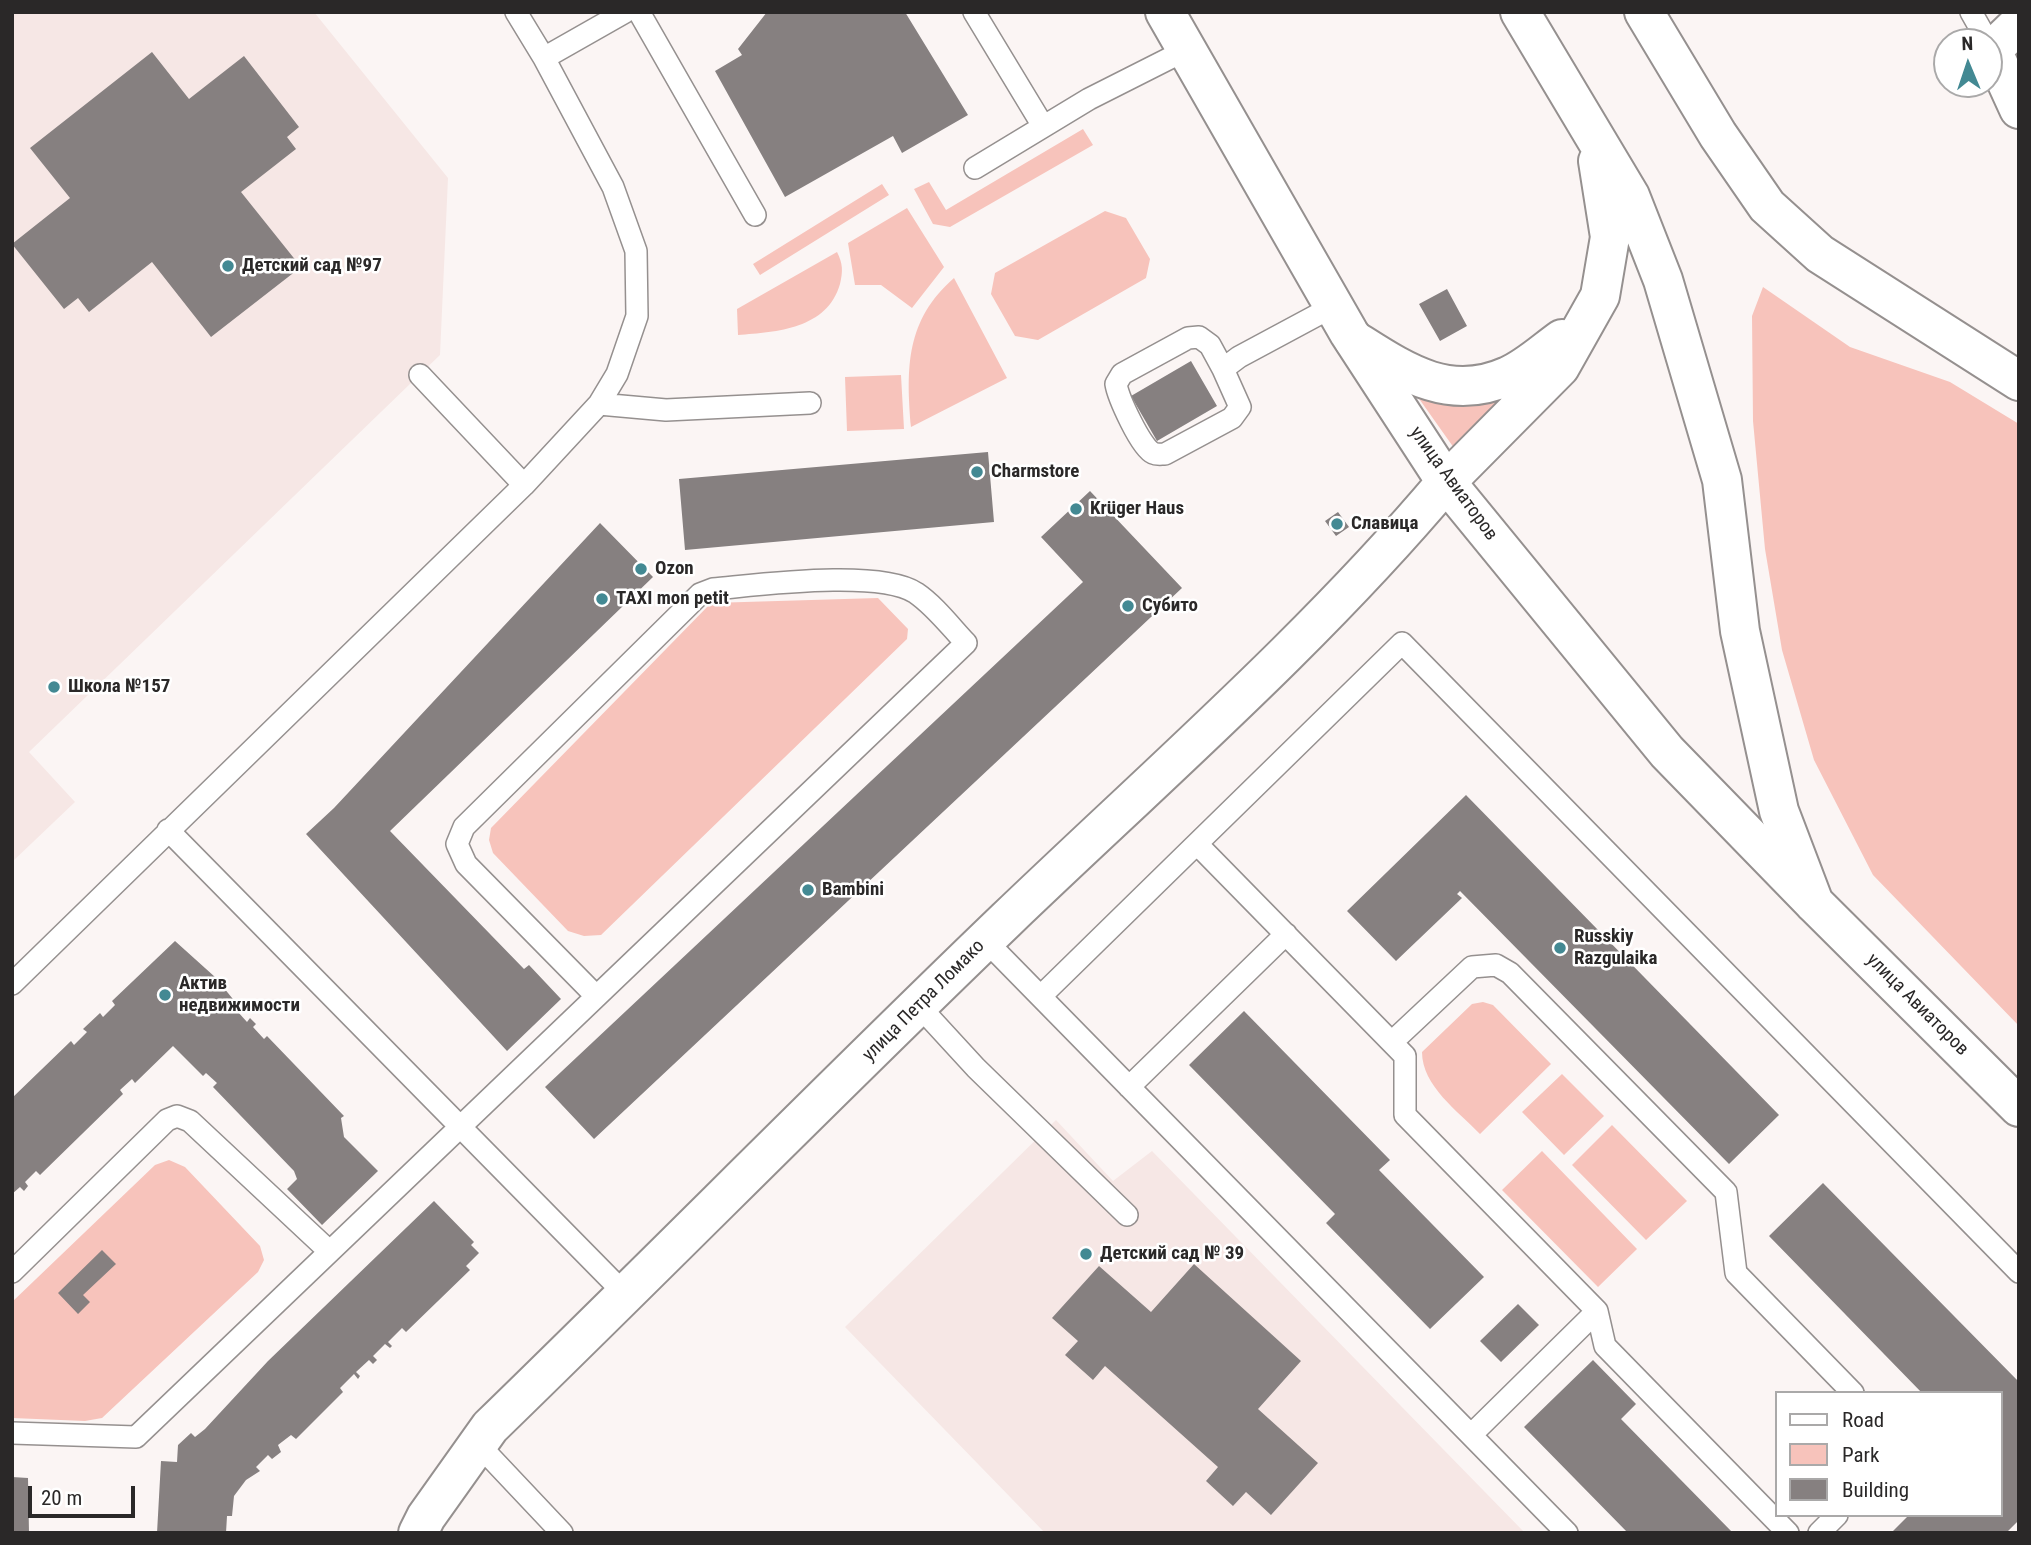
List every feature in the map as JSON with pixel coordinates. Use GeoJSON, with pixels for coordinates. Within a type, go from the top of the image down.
{"type":"FeatureCollection","features":[{"type":"Feature","properties":{"kind":"street","name":"улица Авиаторов"},"geometry":{"type":"LineString","coordinates":[[1165,12],[1354,340],[1446,482],[1667,752],[2019,1107]]}},
{"type":"Feature","properties":{"kind":"street","name":"улица Авиаторов"},"geometry":{"type":"LineString","coordinates":[[1520,12],[1630,196],[1663,280],[1722,480],[1740,631],[1779,811],[1814,903]]}},
{"type":"Feature","properties":{"kind":"street"},"geometry":{"type":"LineString","coordinates":[[1644,12],[1718,135],[1768,206],[1820,254],[2019,381]]}},
{"type":"Feature","properties":{"kind":"street"},"geometry":{"type":"LineString","coordinates":[[2003,59],[2019,109]]}},
{"type":"Feature","properties":{"kind":"street","name":"улица Петра Ломако"},"geometry":{"type":"LineString","coordinates":[[418,1533],[426,1517],[490,1427],[985,940],[1392,546],[1446,482],[1560,367],[1600,296],[1609,237],[1592,132]]}},
{"type":"Feature","properties":{"kind":"street"},"geometry":{"type":"LineString","coordinates":[[1354,340],[1411,376],[1444,386],[1476,384],[1509,376],[1583,324]]}},
{"type":"Feature","properties":{"kind":"lane"},"geometry":{"type":"LineString","coordinates":[[12,984],[524,485],[599,404],[617,374],[637,316],[636,251],[613,187],[544,58],[516,12]]}},
{"type":"Feature","properties":{"kind":"lane"},"geometry":{"type":"LineString","coordinates":[[544,58],[625,12]]}},
{"type":"Feature","properties":{"kind":"lane"},"geometry":{"type":"LineString","coordinates":[[639,12],[755,215]]}},
{"type":"Feature","properties":{"kind":"lane"},"geometry":{"type":"LineString","coordinates":[[974,12],[1043,127]]}},
{"type":"Feature","properties":{"kind":"lane"},"geometry":{"type":"LineString","coordinates":[[1971,12],[1986,28]]}},
{"type":"Feature","properties":{"kind":"lane"},"geometry":{"type":"LineString","coordinates":[[975,168],[1089,99],[1186,50]]}},
{"type":"Feature","properties":{"kind":"lane"},"geometry":{"type":"LineString","coordinates":[[1223,369],[1239,356],[1334,306]]}},
{"type":"Feature","properties":{"kind":"lane"},"geometry":{"type":"LineString","coordinates":[[1199,337],[1210,345],[1223,369],[1240,407],[1232,418],[1165,454],[1153,453],[1145,446],[1117,395],[1115,384],[1122,374],[1188,338],[1199,337]]}},
{"type":"Feature","properties":{"kind":"lane"},"geometry":{"type":"LineString","coordinates":[[420,375],[524,485]]}},
{"type":"Feature","properties":{"kind":"lane"},"geometry":{"type":"LineString","coordinates":[[599,404],[666,410],[810,403]]}},
{"type":"Feature","properties":{"kind":"lane"},"geometry":{"type":"LineString","coordinates":[[12,1433],[136,1437],[965,643],[928,603],[896,584],[819,581],[713,589],[700,594],[464,827],[457,844],[466,864],[596,996]]}},
{"type":"Feature","properties":{"kind":"lane"},"geometry":{"type":"LineString","coordinates":[[1041,996],[1402,643],[2019,1272]]}},
{"type":"Feature","properties":{"kind":"lane"},"geometry":{"type":"LineString","coordinates":[[169,830],[626,1296]]}},
{"type":"Feature","properties":{"kind":"lane"},"geometry":{"type":"LineString","coordinates":[[1197,844],[1405,1056],[1405,1115],[1597,1311],[1605,1346],[1788,1533]]}},
{"type":"Feature","properties":{"kind":"lane"},"geometry":{"type":"LineString","coordinates":[[1129,1087],[1286,934]]}},
{"type":"Feature","properties":{"kind":"lane"},"geometry":{"type":"LineString","coordinates":[[985,940],[1567,1533]]}},
{"type":"Feature","properties":{"kind":"lane"},"geometry":{"type":"LineString","coordinates":[[1392,1042],[1472,967],[1496,965],[1510,973],[1726,1192],[1736,1273],[1851,1391]]}},
{"type":"Feature","properties":{"kind":"lane"},"geometry":{"type":"LineString","coordinates":[[919,1006],[976,1068],[1127,1215]]}},
{"type":"Feature","properties":{"kind":"lane"},"geometry":{"type":"LineString","coordinates":[[12,1272],[167,1120],[177,1116],[190,1121],[329,1251]]}},
{"type":"Feature","properties":{"kind":"lane"},"geometry":{"type":"LineString","coordinates":[[1471,1435],[1597,1311]]}},
{"type":"Feature","properties":{"kind":"lane"},"geometry":{"type":"LineString","coordinates":[[478,1444],[562,1533]]}},
{"type":"Feature","properties":{"kind":"lane"},"geometry":{"type":"LineString","coordinates":[[1819,1533],[1835,1517]]}},
{"type":"Feature","properties":{"kind":"shaded area","name":"Детский сад №97"},"geometry":{"type":"Polygon","coordinates":[[[314,12],[448,178],[440,355],[29,752],[75,802],[12,862],[12,13],[314,12]]]}},
{"type":"Feature","properties":{"kind":"shaded area","name":"Детский сад № 39"},"geometry":{"type":"Polygon","coordinates":[[[1056,1120],[1113,1181],[1152,1151],[1525,1533],[1045,1533],[845,1327],[1056,1120]]]}},
{"type":"Feature","properties":{"kind":"green space"},"geometry":{"type":"Polygon","coordinates":[[[1083,129],[1093,145],[950,227],[933,224],[914,189],[929,182],[946,210],[1083,129]]]}},
{"type":"Feature","properties":{"kind":"green space"},"geometry":{"type":"Polygon","coordinates":[[[882,184],[889,195],[760,275],[753,264],[882,184]]]}},
{"type":"Feature","properties":{"kind":"green space"},"geometry":{"type":"Polygon","coordinates":[[[907,208],[944,267],[912,308],[881,285],[855,285],[848,243],[907,208]]]}},
{"type":"Feature","properties":{"kind":"green space"},"geometry":{"type":"Polygon","coordinates":[[[1105,211],[1126,218],[1150,259],[1146,278],[1038,340],[1015,336],[991,294],[995,273],[1105,211]]]}},
{"type":"Feature","properties":{"kind":"green space"},"geometry":{"type":"Polygon","coordinates":[[[837,252],[842,275],[833,299],[824,311],[799,325],[738,335],[737,309],[837,252]]]}},
{"type":"Feature","properties":{"kind":"green space"},"geometry":{"type":"Polygon","coordinates":[[[954,278],[1007,378],[911,427],[910,365],[918,328],[938,294],[954,278]]]}},
{"type":"Feature","properties":{"kind":"green space"},"geometry":{"type":"Polygon","coordinates":[[[1763,287],[1850,347],[1950,382],[2019,424],[2019,1026],[1873,875],[1814,760],[1782,650],[1765,549],[1753,421],[1752,316],[1763,287]]]}},
{"type":"Feature","properties":{"kind":"green space"},"geometry":{"type":"Polygon","coordinates":[[[901,375],[904,429],[847,431],[845,377],[901,375]]]}},
{"type":"Feature","properties":{"kind":"green space"},"geometry":{"type":"Polygon","coordinates":[[[1535,376],[1454,448],[1415,393],[1535,376]]]}},
{"type":"Feature","properties":{"kind":"green space"},"geometry":{"type":"Polygon","coordinates":[[[878,598],[908,629],[907,639],[601,935],[584,936],[568,931],[493,853],[489,840],[491,828],[711,603],[878,598]]]}},
{"type":"Feature","properties":{"kind":"green space"},"geometry":{"type":"Polygon","coordinates":[[[1483,1002],[1493,1005],[1551,1064],[1480,1134],[1435,1087],[1428,1076],[1422,1052],[1472,1004],[1483,1002]]]}},
{"type":"Feature","properties":{"kind":"green space"},"geometry":{"type":"Polygon","coordinates":[[[1562,1074],[1604,1116],[1564,1155],[1522,1112],[1562,1074]]]}},
{"type":"Feature","properties":{"kind":"green space"},"geometry":{"type":"Polygon","coordinates":[[[1612,1125],[1687,1201],[1646,1240],[1572,1165],[1612,1125]]]}},
{"type":"Feature","properties":{"kind":"green space"},"geometry":{"type":"Polygon","coordinates":[[[1542,1151],[1637,1249],[1598,1287],[1502,1190],[1542,1151]]]}},
{"type":"Feature","properties":{"kind":"green space"},"geometry":{"type":"Polygon","coordinates":[[[169,1160],[185,1167],[260,1246],[264,1260],[258,1272],[102,1418],[85,1421],[12,1418],[12,1302],[155,1165],[169,1160]]]}},
{"type":"Feature","properties":{"kind":"building"},"geometry":{"type":"Polygon","coordinates":[[[767,12],[905,12],[968,115],[902,153],[893,136],[785,197],[715,71],[742,55],[738,49],[767,12]]]}},
{"type":"Feature","properties":{"kind":"building"},"geometry":{"type":"Polygon","coordinates":[[[152,52],[189,99],[244,56],[299,127],[287,137],[296,149],[241,192],[301,267],[211,337],[152,262],[89,312],[78,298],[64,309],[12,244],[70,198],[30,148],[152,52]]]}},
{"type":"Feature","properties":{"kind":"building"},"geometry":{"type":"Polygon","coordinates":[[[1447,289],[1467,326],[1440,341],[1419,304],[1447,289]]]}},
{"type":"Feature","properties":{"kind":"building"},"geometry":{"type":"Polygon","coordinates":[[[1191,361],[1217,406],[1157,441],[1131,396],[1191,361]]]}},
{"type":"Feature","properties":{"kind":"building"},"geometry":{"type":"Polygon","coordinates":[[[988,452],[994,522],[685,550],[679,479],[988,452]]]}},
{"type":"Feature","properties":{"kind":"building"},"geometry":{"type":"Polygon","coordinates":[[[1090,491],[1182,588],[594,1139],[545,1087],[1083,582],[1041,537],[1090,491]]]}},
{"type":"Feature","properties":{"kind":"building","name":"Славица"},"geometry":{"type":"Polygon","coordinates":[[[1338,512],[1349,527],[1336,536],[1325,521],[1338,512]]]}},
{"type":"Feature","properties":{"kind":"building"},"geometry":{"type":"Polygon","coordinates":[[[600,523],[653,577],[390,831],[524,969],[529,965],[561,999],[507,1051],[306,834],[334,808],[600,523]]]}},
{"type":"Feature","properties":{"kind":"building"},"geometry":{"type":"Polygon","coordinates":[[[1466,795],[1779,1115],[1729,1164],[1460,891],[1457,894],[1462,898],[1396,961],[1347,911],[1466,795]]]}},
{"type":"Feature","properties":{"kind":"building"},"geometry":{"type":"Polygon","coordinates":[[[175,941],[215,977],[241,1009],[238,1012],[247,1022],[250,1018],[256,1024],[253,1027],[264,1039],[267,1036],[344,1116],[341,1118],[344,1137],[378,1171],[322,1225],[287,1189],[297,1179],[294,1171],[213,1087],[217,1083],[206,1073],[203,1076],[173,1046],[135,1083],[132,1079],[120,1090],[123,1094],[40,1175],[36,1171],[25,1182],[28,1186],[24,1191],[20,1187],[12,1194],[12,1098],[71,1041],[74,1045],[87,1032],[83,1029],[100,1013],[103,1017],[115,1005],[112,1001],[175,941]]]}},
{"type":"Feature","properties":{"kind":"building"},"geometry":{"type":"Polygon","coordinates":[[[1244,1011],[1390,1160],[1379,1170],[1484,1277],[1430,1329],[1326,1223],[1335,1214],[1189,1065],[1244,1011]]]}},
{"type":"Feature","properties":{"kind":"building"},"geometry":{"type":"Polygon","coordinates":[[[1823,1183],[2019,1382],[2019,1520],[2006,1533],[1891,1533],[1907,1517],[2003,1517],[2003,1391],[1920,1391],[1769,1236],[1823,1183]]]}},
{"type":"Feature","properties":{"kind":"building"},"geometry":{"type":"Polygon","coordinates":[[[434,1201],[474,1242],[471,1245],[479,1253],[466,1266],[470,1270],[406,1332],[402,1328],[388,1342],[392,1346],[390,1348],[385,1344],[373,1356],[377,1360],[373,1364],[369,1360],[356,1372],[360,1376],[358,1379],[354,1374],[340,1388],[343,1392],[296,1439],[291,1435],[278,1445],[281,1452],[272,1459],[268,1455],[256,1467],[260,1471],[246,1480],[234,1496],[232,1516],[227,1516],[226,1533],[157,1533],[161,1461],[177,1462],[178,1445],[191,1433],[195,1437],[205,1429],[268,1361],[434,1201]]]}},
{"type":"Feature","properties":{"kind":"building"},"geometry":{"type":"Polygon","coordinates":[[[102,1250],[116,1264],[83,1295],[90,1302],[78,1314],[58,1293],[102,1250]]]}},
{"type":"Feature","properties":{"kind":"building"},"geometry":{"type":"Polygon","coordinates":[[[1194,1264],[1301,1361],[1258,1409],[1318,1463],[1271,1515],[1246,1492],[1233,1506],[1206,1481],[1218,1467],[1105,1366],[1093,1380],[1065,1355],[1078,1341],[1052,1318],[1099,1266],[1151,1312],[1194,1264]]]}},
{"type":"Feature","properties":{"kind":"building"},"geometry":{"type":"Polygon","coordinates":[[[1518,1304],[1539,1325],[1501,1362],[1480,1341],[1518,1304]]]}},
{"type":"Feature","properties":{"kind":"building"},"geometry":{"type":"Polygon","coordinates":[[[1593,1360],[1636,1404],[1621,1419],[1733,1533],[1628,1533],[1524,1427],[1593,1360]]]}},
{"type":"Feature","properties":{"kind":"building"},"geometry":{"type":"Polygon","coordinates":[[[12,1477],[28,1478],[29,1533],[12,1533],[12,1477]]]}},
{"type":"Feature","properties":{"kind":"place","name":"Детский сад №97"},"geometry":{"type":"Point","coordinates":[228,266]}},
{"type":"Feature","properties":{"kind":"place","name":"Charmstore"},"geometry":{"type":"Point","coordinates":[977,472]}},
{"type":"Feature","properties":{"kind":"place","name":"Krüger Haus"},"geometry":{"type":"Point","coordinates":[1076,509]}},
{"type":"Feature","properties":{"kind":"place","name":"Славица"},"geometry":{"type":"Point","coordinates":[1337,524]}},
{"type":"Feature","properties":{"kind":"place","name":"Ozon"},"geometry":{"type":"Point","coordinates":[641,569]}},
{"type":"Feature","properties":{"kind":"place","name":"TAXI mon petit"},"geometry":{"type":"Point","coordinates":[602,599]}},
{"type":"Feature","properties":{"kind":"place","name":"Субито"},"geometry":{"type":"Point","coordinates":[1128,606]}},
{"type":"Feature","properties":{"kind":"place","name":"Школа №157"},"geometry":{"type":"Point","coordinates":[54,687]}},
{"type":"Feature","properties":{"kind":"place","name":"Bambini"},"geometry":{"type":"Point","coordinates":[808,890]}},
{"type":"Feature","properties":{"kind":"place","name":"Russkiy Razgulaika"},"geometry":{"type":"Point","coordinates":[1560,948]}},
{"type":"Feature","properties":{"kind":"place","name":"Актив недвижимости"},"geometry":{"type":"Point","coordinates":[165,995]}},
{"type":"Feature","properties":{"kind":"place","name":"Детский сад № 39"},"geometry":{"type":"Point","coordinates":[1086,1254]}}]}
